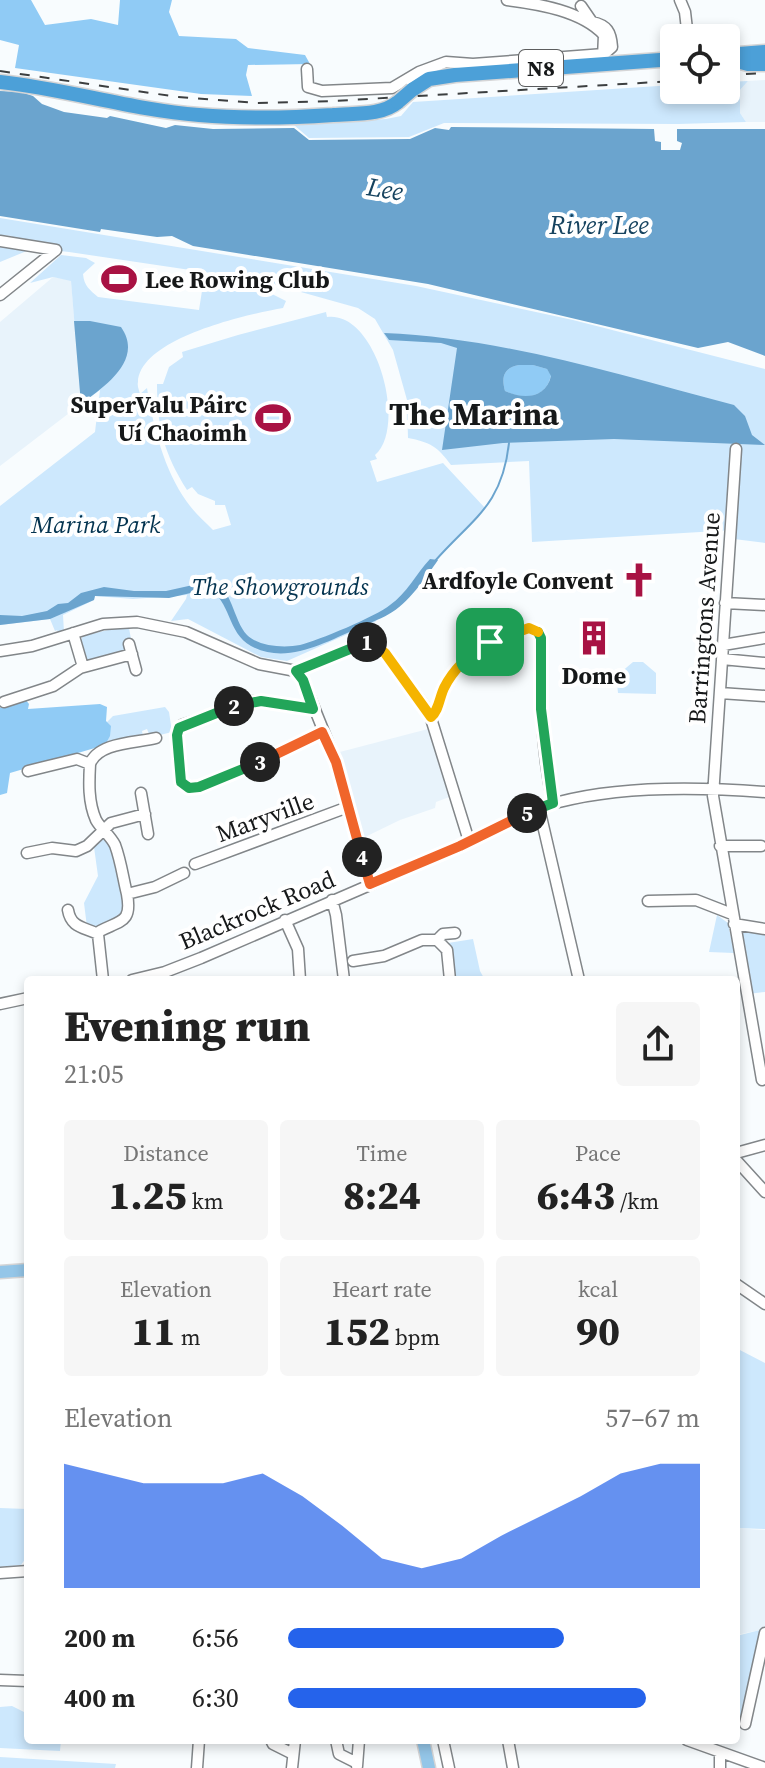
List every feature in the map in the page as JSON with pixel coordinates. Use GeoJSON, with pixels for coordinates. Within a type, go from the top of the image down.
{"type":"FeatureCollection","features":[{"type":"Feature","properties":{"kind":"highway"},"geometry":{"type":"LineString","coordinates":[[740,55],[765,52]]}},
{"type":"Feature","properties":{"kind":"highway","name":"N8"},"geometry":{"type":"LineString","coordinates":[[0,82],[198,115],[276,118],[381,111],[423,82],[445,76],[604,59],[660,59]]}},
{"type":"Feature","properties":{"kind":"highway"},"geometry":{"type":"LineString","coordinates":[[740,61],[765,64]]}},
{"type":"Feature","properties":{"kind":"main road"},"geometry":{"type":"LineString","coordinates":[[0,1272],[24,1270]]}},
{"type":"Feature","properties":{"kind":"main road"},"geometry":{"type":"LineString","coordinates":[[424,1744],[429,1768]]}},
{"type":"Feature","properties":{"kind":"street"},"geometry":{"type":"LineString","coordinates":[[507,0],[564,13],[596,27],[604,35],[604,59]]}},
{"type":"Feature","properties":{"kind":"street"},"geometry":{"type":"LineString","coordinates":[[680,0],[686,24]]}},
{"type":"Feature","properties":{"kind":"street"},"geometry":{"type":"LineString","coordinates":[[581,6],[592,22],[603,24],[608,29],[612,47],[604,59]]}},
{"type":"Feature","properties":{"kind":"street"},"geometry":{"type":"LineString","coordinates":[[307,69],[310,89],[322,91],[397,87],[419,72],[446,62],[473,64],[604,59]]}},
{"type":"Feature","properties":{"kind":"street"},"geometry":{"type":"LineString","coordinates":[[0,241],[56,250],[0,295]]}},
{"type":"Feature","properties":{"kind":"street","name":"Barringtons Avenue"},"geometry":{"type":"LineString","coordinates":[[736,449],[713,789],[720,846],[762,1080]]}},
{"type":"Feature","properties":{"kind":"street"},"geometry":{"type":"LineString","coordinates":[[725,603],[765,605]]}},
{"type":"Feature","properties":{"kind":"street"},"geometry":{"type":"LineString","coordinates":[[0,651],[21,648],[103,624],[148,624],[203,638],[259,664],[296,671],[371,641],[385,653],[431,717],[469,841]]}},
{"type":"Feature","properties":{"kind":"street"},"geometry":{"type":"LineString","coordinates":[[431,717],[437,712],[445,686],[462,663],[490,642],[529,628],[538,632],[541,638],[541,709],[553,803]]}},
{"type":"Feature","properties":{"kind":"street"},"geometry":{"type":"LineString","coordinates":[[73,633],[83,667]]}},
{"type":"Feature","properties":{"kind":"street"},"geometry":{"type":"LineString","coordinates":[[723,645],[765,638]]}},
{"type":"Feature","properties":{"kind":"street"},"geometry":{"type":"LineString","coordinates":[[4,702],[53,686],[83,667],[130,649],[136,670]]}},
{"type":"Feature","properties":{"kind":"street"},"geometry":{"type":"LineString","coordinates":[[722,659],[765,663]]}},
{"type":"Feature","properties":{"kind":"street","name":"Maryville"},"geometry":{"type":"LineString","coordinates":[[296,671],[303,680],[336,762],[370,884]]}},
{"type":"Feature","properties":{"kind":"street"},"geometry":{"type":"LineString","coordinates":[[720,693],[765,696]]}},
{"type":"Feature","properties":{"kind":"street"},"geometry":{"type":"LineString","coordinates":[[313,709],[254,701],[182,725],[177,735],[181,782],[189,788],[199,787],[262,762],[322,732]]}},
{"type":"Feature","properties":{"kind":"street"},"geometry":{"type":"LineString","coordinates":[[98,934],[130,911],[118,854],[97,820],[90,796],[90,764],[94,755],[105,749],[149,736]]}},
{"type":"Feature","properties":{"kind":"street"},"geometry":{"type":"LineString","coordinates":[[28,771],[77,759],[90,764]]}},
{"type":"Feature","properties":{"kind":"street","name":"Blackrock Road"},"geometry":{"type":"LineString","coordinates":[[145,976],[190,962],[553,803],[615,793],[713,789],[765,792]]}},
{"type":"Feature","properties":{"kind":"street"},"geometry":{"type":"LineString","coordinates":[[141,793],[148,834]]}},
{"type":"Feature","properties":{"kind":"street","name":"Maryville"},"geometry":{"type":"LineString","coordinates":[[195,864],[348,807]]}},
{"type":"Feature","properties":{"kind":"street"},"geometry":{"type":"LineString","coordinates":[[539,808],[578,976]]}},
{"type":"Feature","properties":{"kind":"street"},"geometry":{"type":"LineString","coordinates":[[27,853],[52,848],[76,851],[87,846],[103,829],[124,818],[145,814]]}},
{"type":"Feature","properties":{"kind":"street"},"geometry":{"type":"LineString","coordinates":[[720,846],[761,846]]}},
{"type":"Feature","properties":{"kind":"street"},"geometry":{"type":"LineString","coordinates":[[127,894],[172,882],[184,873]]}},
{"type":"Feature","properties":{"kind":"street"},"geometry":{"type":"LineString","coordinates":[[332,900],[344,976]]}},
{"type":"Feature","properties":{"kind":"street"},"geometry":{"type":"LineString","coordinates":[[648,901],[696,900],[733,919],[765,929]]}},
{"type":"Feature","properties":{"kind":"street"},"geometry":{"type":"LineString","coordinates":[[68,910],[76,926],[98,934]]}},
{"type":"Feature","properties":{"kind":"street"},"geometry":{"type":"LineString","coordinates":[[285,920],[298,949],[300,976]]}},
{"type":"Feature","properties":{"kind":"street"},"geometry":{"type":"LineString","coordinates":[[353,961],[383,956],[422,940],[437,940],[443,934],[455,933]]}},
{"type":"Feature","properties":{"kind":"street"},"geometry":{"type":"LineString","coordinates":[[98,934],[103,976]]}},
{"type":"Feature","properties":{"kind":"street"},"geometry":{"type":"LineString","coordinates":[[437,940],[447,950],[450,976]]}},
{"type":"Feature","properties":{"kind":"street"},"geometry":{"type":"LineString","coordinates":[[0,1004],[24,999]]}},
{"type":"Feature","properties":{"kind":"street"},"geometry":{"type":"LineString","coordinates":[[740,1152],[765,1145]]}},
{"type":"Feature","properties":{"kind":"street"},"geometry":{"type":"LineString","coordinates":[[740,1164],[765,1192]]}},
{"type":"Feature","properties":{"kind":"street"},"geometry":{"type":"LineString","coordinates":[[740,1287],[765,1304]]}},
{"type":"Feature","properties":{"kind":"street"},"geometry":{"type":"LineString","coordinates":[[0,1573],[24,1571]]}},
{"type":"Feature","properties":{"kind":"street"},"geometry":{"type":"LineString","coordinates":[[745,1724],[764,1649],[765,1633]]}},
{"type":"Feature","properties":{"kind":"street"},"geometry":{"type":"LineString","coordinates":[[0,1680],[24,1681]]}},
{"type":"Feature","properties":{"kind":"street"},"geometry":{"type":"LineString","coordinates":[[197,1768],[199,1744]]}},
{"type":"Feature","properties":{"kind":"street"},"geometry":{"type":"LineString","coordinates":[[273,1744],[293,1754]]}},
{"type":"Feature","properties":{"kind":"street"},"geometry":{"type":"LineString","coordinates":[[292,1768],[294,1744]]}},
{"type":"Feature","properties":{"kind":"street"},"geometry":{"type":"LineString","coordinates":[[337,1744],[339,1754],[357,1765],[359,1744]]}},
{"type":"Feature","properties":{"kind":"street"},"geometry":{"type":"LineString","coordinates":[[444,1744],[449,1768]]}},
{"type":"Feature","properties":{"kind":"street"},"geometry":{"type":"LineString","coordinates":[[509,1744],[513,1768]]}},
{"type":"Feature","properties":{"kind":"street"},"geometry":{"type":"LineString","coordinates":[[697,1744],[764,1767]]}},
{"type":"Feature","properties":{"kind":"street"},"geometry":{"type":"LineString","coordinates":[[720,1753],[720,1768]]}},
{"type":"Feature","properties":{"kind":"shaded area"},"geometry":{"type":"Polygon","coordinates":[[[0,0],[31,0],[45,25],[91,19],[118,25],[120,0],[172,0],[169,12],[179,36],[236,39],[248,48],[305,55],[310,64],[248,65],[246,75],[252,96],[201,94],[15,68],[19,45],[0,40],[0,0]]]}},
{"type":"Feature","properties":{"kind":"shaded area"},"geometry":{"type":"Polygon","coordinates":[[[765,80],[765,122],[746,122],[740,113],[740,90],[748,81],[765,80]]]}},
{"type":"Feature","properties":{"kind":"shaded area"},"geometry":{"type":"Polygon","coordinates":[[[53,277],[71,280],[81,404],[0,466],[0,322],[53,277]]]}},
{"type":"Feature","properties":{"kind":"shaded area"},"geometry":{"type":"Polygon","coordinates":[[[519,365],[547,369],[551,375],[544,389],[527,396],[505,391],[505,374],[519,365]]]}},
{"type":"Feature","properties":{"kind":"shaded area"},"geometry":{"type":"Polygon","coordinates":[[[25,699],[28,709],[100,704],[107,707],[106,721],[111,726],[110,736],[105,745],[10,773],[7,793],[0,795],[0,708],[25,699]]]}},
{"type":"Feature","properties":{"kind":"shaded area"},"geometry":{"type":"Polygon","coordinates":[[[428,729],[452,796],[436,802],[435,808],[363,838],[336,753],[428,729]]]}},
{"type":"Feature","properties":{"kind":"shaded area"},"geometry":{"type":"Polygon","coordinates":[[[740,1528],[765,1530],[765,1629],[740,1634],[740,1528]]]}},
{"type":"Feature","properties":{"kind":"green space"},"geometry":{"type":"Polygon","coordinates":[[[660,86],[660,104],[740,104],[740,113],[746,122],[444,123],[409,137],[309,138],[294,125],[386,119],[401,116],[413,102],[660,86]]]}},
{"type":"Feature","properties":{"kind":"green space"},"geometry":{"type":"Polygon","coordinates":[[[0,218],[416,286],[573,320],[765,369],[765,543],[734,539],[734,530],[532,542],[529,461],[451,465],[433,446],[408,438],[407,400],[393,350],[375,319],[358,308],[258,280],[69,252],[34,248],[0,262],[0,246],[7,246],[12,236],[0,235],[0,218]]]}},
{"type":"Feature","properties":{"kind":"green space"},"geometry":{"type":"Polygon","coordinates":[[[61,255],[86,258],[95,263],[83,274],[86,285],[98,297],[199,310],[204,278],[264,290],[286,301],[283,308],[222,322],[176,341],[143,366],[138,386],[140,394],[147,388],[166,462],[190,506],[213,530],[231,525],[225,505],[215,505],[215,501],[198,494],[192,487],[187,490],[179,477],[163,439],[157,384],[163,384],[169,367],[183,357],[182,352],[326,312],[327,317],[344,320],[360,332],[382,372],[388,420],[384,440],[375,455],[377,459],[370,461],[377,482],[443,463],[485,508],[375,622],[287,661],[261,657],[188,619],[171,621],[187,595],[133,599],[95,596],[94,600],[63,615],[64,632],[59,634],[50,619],[0,625],[0,506],[95,432],[100,390],[81,404],[71,281],[53,277],[30,283],[61,255]]]}},
{"type":"Feature","properties":{"kind":"green space"},"geometry":{"type":"Polygon","coordinates":[[[129,628],[131,639],[127,639],[125,652],[91,662],[86,658],[81,640],[83,636],[129,628]]]}},
{"type":"Feature","properties":{"kind":"green space"},"geometry":{"type":"Polygon","coordinates":[[[633,662],[643,662],[656,673],[656,694],[618,693],[616,672],[618,670],[620,673],[633,662]]]}},
{"type":"Feature","properties":{"kind":"green space"},"geometry":{"type":"Polygon","coordinates":[[[165,707],[169,712],[172,732],[156,736],[149,734],[147,729],[142,731],[143,736],[106,745],[106,723],[113,716],[165,707]]]}},
{"type":"Feature","properties":{"kind":"green space"},"geometry":{"type":"Polygon","coordinates":[[[105,838],[113,851],[126,910],[108,923],[87,927],[84,903],[98,876],[94,847],[105,838]]]}},
{"type":"Feature","properties":{"kind":"green space"},"geometry":{"type":"Polygon","coordinates":[[[717,915],[728,923],[734,953],[709,952],[717,915]]]}},
{"type":"Feature","properties":{"kind":"green space"},"geometry":{"type":"Polygon","coordinates":[[[738,929],[765,932],[765,992],[748,994],[738,929]]]}},
{"type":"Feature","properties":{"kind":"green space"},"geometry":{"type":"Polygon","coordinates":[[[473,939],[483,976],[452,976],[448,943],[473,939]]]}},
{"type":"Feature","properties":{"kind":"green space"},"geometry":{"type":"Polygon","coordinates":[[[740,1350],[765,1363],[765,1529],[740,1528],[740,1350]]]}},
{"type":"Feature","properties":{"kind":"green space"},"geometry":{"type":"Polygon","coordinates":[[[0,1508],[24,1509],[24,1561],[21,1565],[0,1567],[0,1508]]]}},
{"type":"Feature","properties":{"kind":"green space"},"geometry":{"type":"Polygon","coordinates":[[[764,1629],[753,1664],[743,1725],[740,1724],[740,1635],[764,1629]]]}},
{"type":"Feature","properties":{"kind":"green space"},"geometry":{"type":"Polygon","coordinates":[[[12,1706],[24,1712],[24,1744],[61,1744],[60,1751],[0,1748],[0,1707],[12,1706]]]}},
{"type":"Feature","properties":{"kind":"green space"},"geometry":{"type":"Polygon","coordinates":[[[0,1757],[116,1764],[115,1768],[0,1768],[0,1757]]]}},
{"type":"Feature","properties":{"kind":"water","name":"River Lee"},"geometry":{"type":"Polygon","coordinates":[[[0,91],[21,92],[64,112],[110,116],[166,128],[175,125],[213,129],[294,128],[309,140],[410,139],[435,128],[449,130],[451,127],[654,129],[655,141],[661,142],[661,150],[680,150],[682,143],[677,141],[677,129],[765,129],[765,356],[728,342],[698,348],[428,284],[193,246],[172,236],[157,237],[101,229],[100,232],[0,216],[0,91]]]}},
{"type":"Feature","properties":{"kind":"water"},"geometry":{"type":"Polygon","coordinates":[[[74,321],[121,327],[128,350],[119,371],[81,404],[74,321]]]}},
{"type":"Feature","properties":{"kind":"water"},"geometry":{"type":"Polygon","coordinates":[[[384,333],[428,336],[517,350],[734,405],[745,416],[752,435],[765,445],[614,439],[503,443],[442,450],[457,348],[441,343],[389,340],[384,333]],[[533,365],[514,366],[507,371],[503,381],[505,391],[527,396],[544,389],[551,376],[547,369],[533,365]]]}},
{"type":"Feature","properties":{"kind":"water"},"geometry":{"type":"Polygon","coordinates":[[[430,559],[438,560],[416,590],[396,610],[331,640],[291,653],[264,651],[243,640],[221,601],[208,589],[169,598],[95,596],[94,600],[50,619],[0,625],[0,615],[22,616],[47,611],[58,604],[68,603],[81,593],[104,587],[166,591],[211,581],[224,589],[242,629],[252,639],[272,646],[300,645],[383,610],[401,595],[430,559]]]}},
{"type":"Feature","properties":{"kind":"waterway"},"geometry":{"type":"LineString","coordinates":[[435,561],[493,497],[500,482],[509,443]]}},
{"type":"Feature","properties":{"kind":"railway"},"geometry":{"type":"LineString","coordinates":[[0,71],[178,97],[257,103],[660,82]]}},
{"type":"Feature","properties":{"kind":"railway"},"geometry":{"type":"LineString","coordinates":[[740,74],[765,73]]}},
{"type":"Feature","properties":{"kind":"place","name":"Lee Rowing Club"},"geometry":{"type":"Point","coordinates":[119,279]}},
{"type":"Feature","properties":{"kind":"place","name":"SuperValu Páirc Uí Chaoimh"},"geometry":{"type":"Point","coordinates":[273,418]}},
{"type":"Feature","properties":{"kind":"place","name":"Ardfoyle Convent"},"geometry":{"type":"Point","coordinates":[639,580]}},
{"type":"Feature","properties":{"kind":"place","name":"Dome"},"geometry":{"type":"Point","coordinates":[594,638]}},
{"type":"Feature","properties":{"kind":"district","name":"The Marina"},"geometry":{"type":"Point","coordinates":[474,414]}},
{"type":"Feature","properties":{"kind":"route"},"geometry":{"type":"LineString","coordinates":[[529,628],[538,632],[541,638],[541,709],[553,803],[460,846],[370,884],[336,762],[322,732],[262,762],[199,787],[189,788],[181,782],[177,730],[182,725],[248,702],[313,709],[303,680],[296,671],[371,641],[385,653],[431,717],[437,712],[445,686],[462,663],[490,642],[529,628]]}},
{"type":"Feature","properties":{"kind":"water label","name":"Lee"},"geometry":{"type":"Point","coordinates":[385,189]}},
{"type":"Feature","properties":{"kind":"park label","name":"Marina Park"},"geometry":{"type":"Point","coordinates":[96,524]}},
{"type":"Feature","properties":{"kind":"park label","name":"The Showgrounds"},"geometry":{"type":"Point","coordinates":[280,586]}}]}
